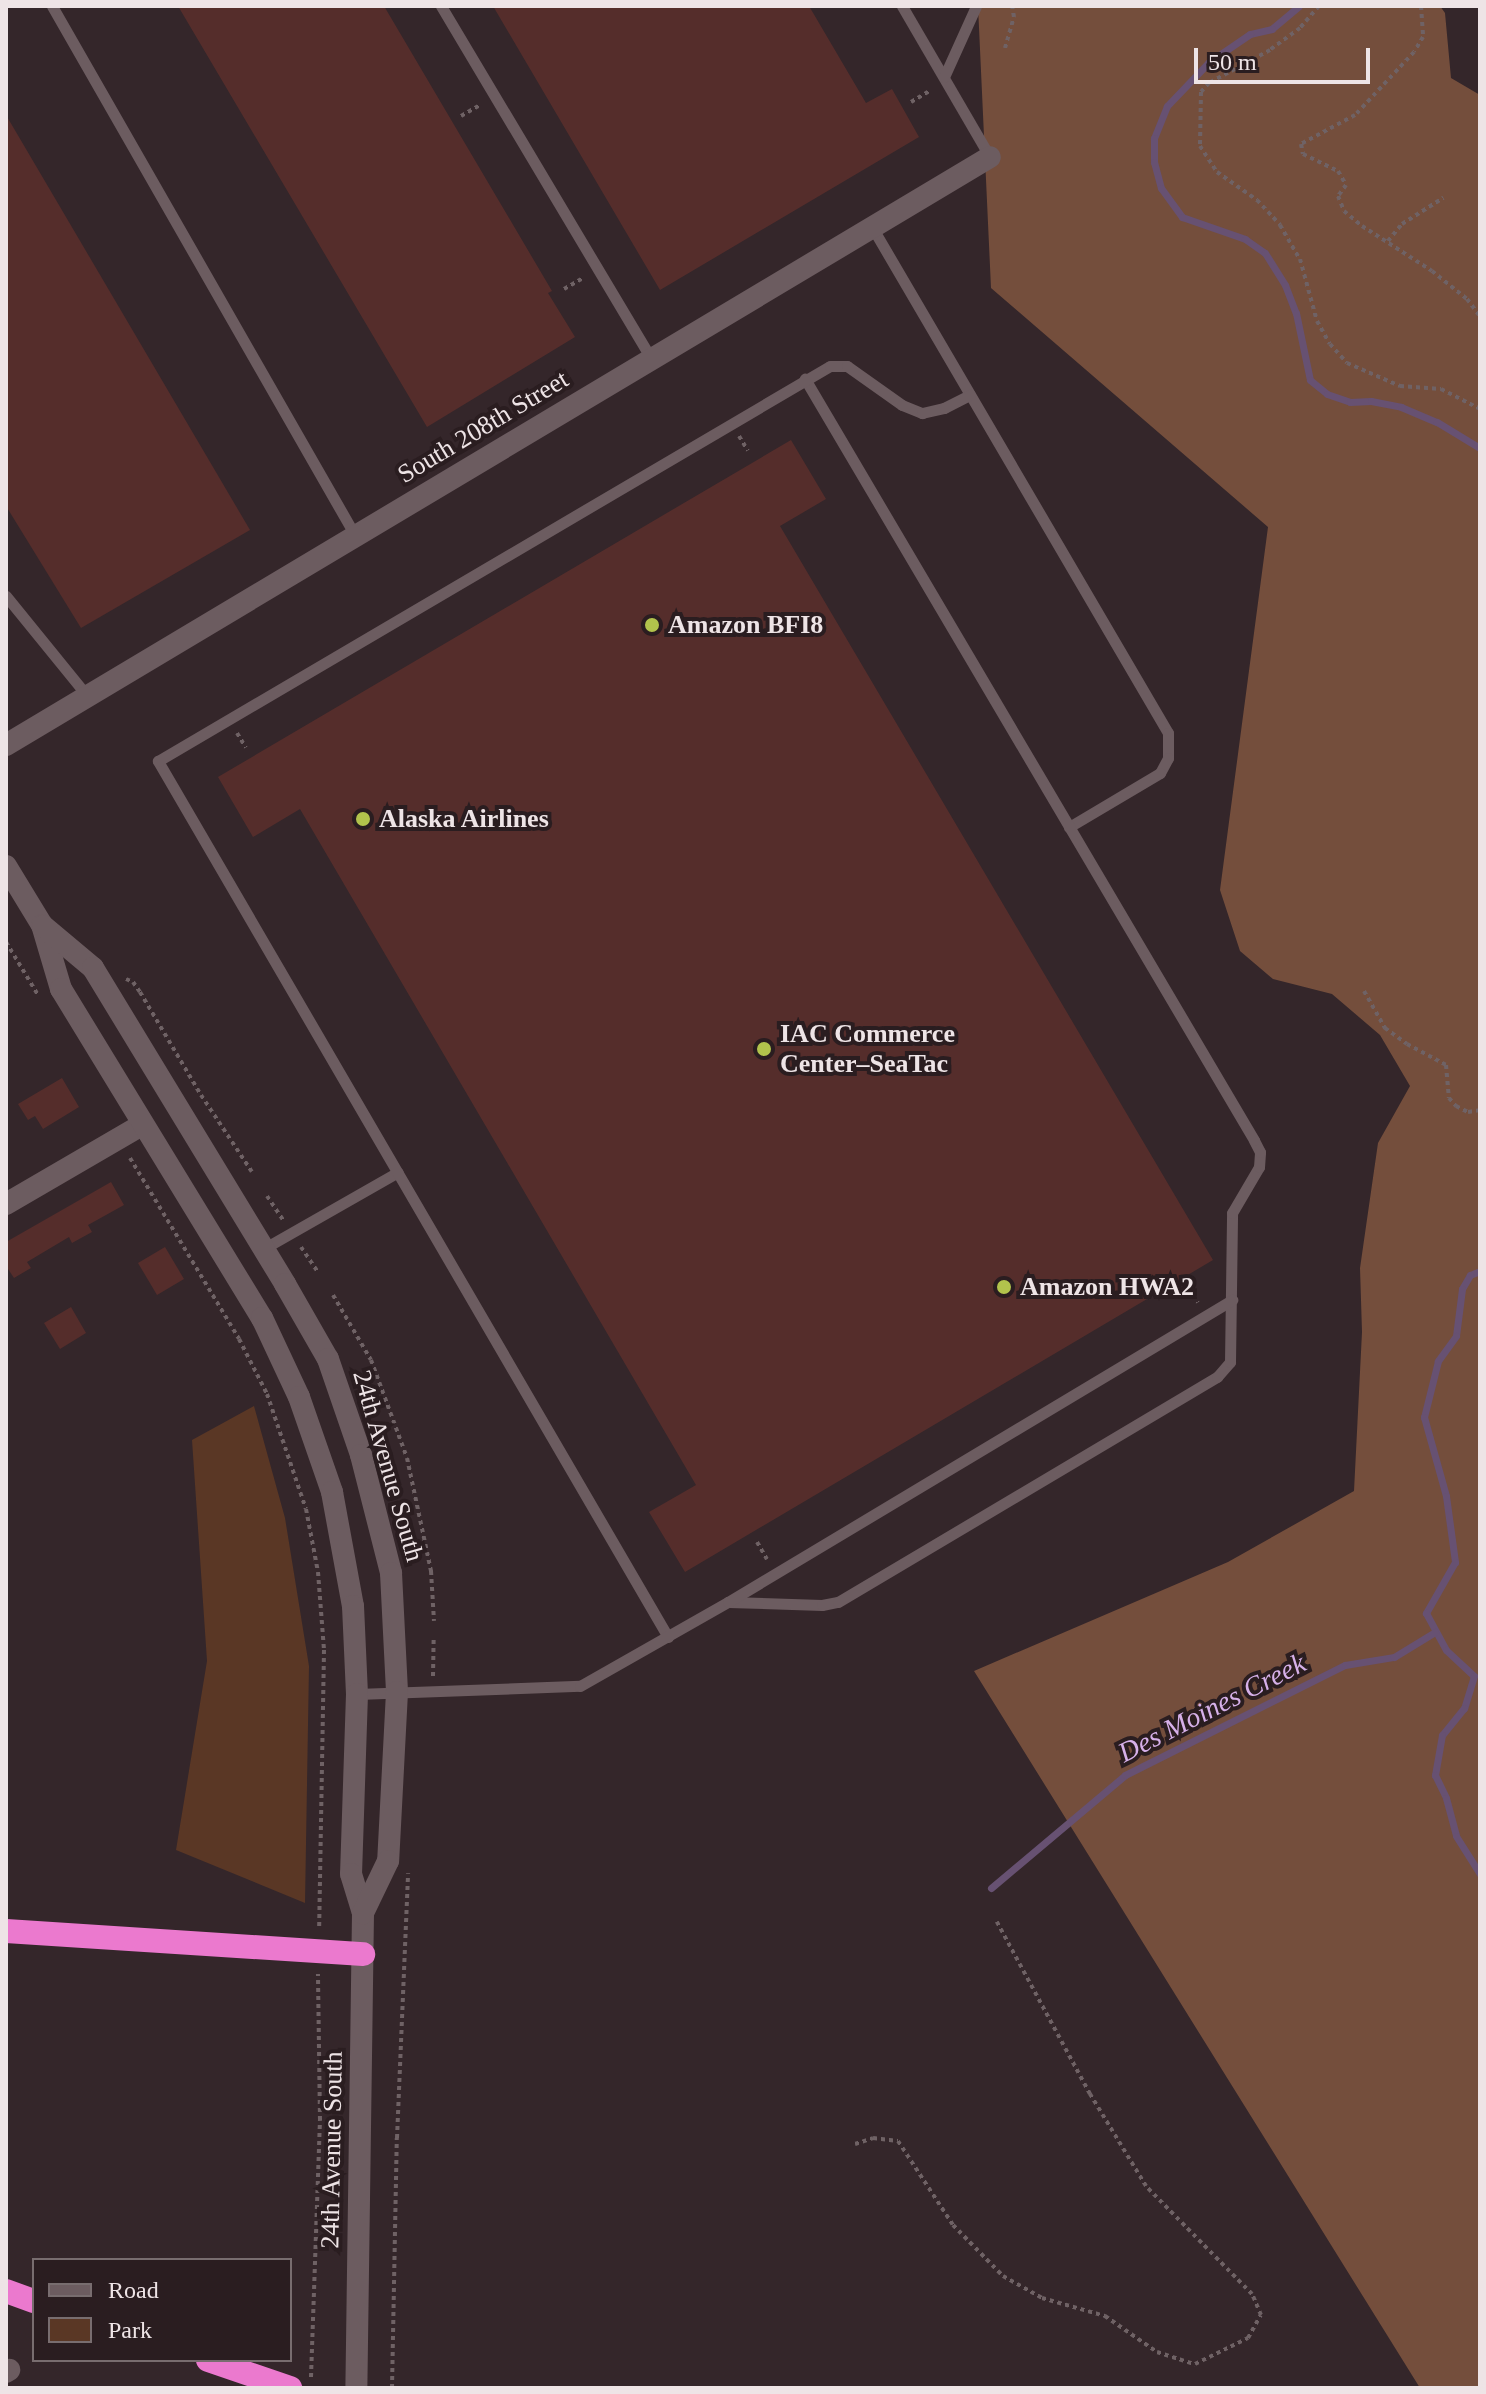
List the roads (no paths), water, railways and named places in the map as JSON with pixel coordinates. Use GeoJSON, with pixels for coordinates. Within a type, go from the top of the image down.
{"type":"FeatureCollection","features":[{"type":"Feature","properties":{"kind":"highway"},"geometry":{"type":"LineString","coordinates":[[6,1931],[363,1954]]}},
{"type":"Feature","properties":{"kind":"highway"},"geometry":{"type":"LineString","coordinates":[[6,2291],[32,2300]]}},
{"type":"Feature","properties":{"kind":"highway"},"geometry":{"type":"LineString","coordinates":[[214,2362],[290,2388]]}},
{"type":"Feature","properties":{"kind":"street","name":"South 208th Street"},"geometry":{"type":"LineString","coordinates":[[6,745],[990,157]]}},
{"type":"Feature","properties":{"kind":"street","name":"24th Avenue South"},"geometry":{"type":"LineString","coordinates":[[6,866],[42,925],[61,989],[262,1318],[299,1397],[332,1492],[353,1606],[357,1694],[351,1874],[363,1913],[356,2388]]}},
{"type":"Feature","properties":{"kind":"street","name":"24th Avenue South"},"geometry":{"type":"LineString","coordinates":[[42,925],[93,968],[263,1249],[328,1359],[361,1455],[391,1573],[397,1692],[388,1861],[363,1913]]}},
{"type":"Feature","properties":{"kind":"street"},"geometry":{"type":"LineString","coordinates":[[6,1204],[142,1125]]}},
{"type":"Feature","properties":{"kind":"lane"},"geometry":{"type":"LineString","coordinates":[[52,6],[356,537]]}},
{"type":"Feature","properties":{"kind":"lane"},"geometry":{"type":"LineString","coordinates":[[441,6],[651,358]]}},
{"type":"Feature","properties":{"kind":"lane"},"geometry":{"type":"LineString","coordinates":[[902,6],[990,157]]}},
{"type":"Feature","properties":{"kind":"lane"},"geometry":{"type":"LineString","coordinates":[[944,77],[976,6]]}},
{"type":"Feature","properties":{"kind":"lane"},"geometry":{"type":"LineString","coordinates":[[872,227],[1168,733],[1168,758],[1160,773],[1069,827]]}},
{"type":"Feature","properties":{"kind":"lane"},"geometry":{"type":"LineString","coordinates":[[668,1637],[158,761],[830,366],[847,366],[902,405],[922,413],[944,408],[970,395]]}},
{"type":"Feature","properties":{"kind":"lane"},"geometry":{"type":"LineString","coordinates":[[728,1602],[822,1605],[838,1602],[1167,1410],[1217,1377],[1230,1362],[1232,1213],[1259,1167],[1260,1152],[805,379]]}},
{"type":"Feature","properties":{"kind":"lane"},"geometry":{"type":"LineString","coordinates":[[6,596],[88,697]]}},
{"type":"Feature","properties":{"kind":"lane"},"geometry":{"type":"LineString","coordinates":[[263,1249],[293,1235],[398,1172]]}},
{"type":"Feature","properties":{"kind":"lane"},"geometry":{"type":"LineString","coordinates":[[357,1694],[580,1686],[728,1602],[1232,1300]]}},
{"type":"Feature","properties":{"kind":"waterway","name":"Des Moines Creek"},"geometry":{"type":"LineString","coordinates":[[1299,6],[1272,29],[1250,34],[1209,62],[1167,106],[1154,138],[1154,162],[1161,188],[1182,217],[1245,239],[1265,253],[1285,285],[1296,313],[1310,380],[1327,394],[1350,402],[1371,401],[1401,407],[1437,422],[1480,448]]}},
{"type":"Feature","properties":{"kind":"waterway","name":"Des Moines Creek"},"geometry":{"type":"LineString","coordinates":[[1480,1271],[1470,1275],[1462,1289],[1456,1336],[1438,1361],[1424,1417],[1446,1496],[1455,1562],[1426,1613],[1446,1650],[1474,1676],[1464,1708],[1442,1735],[1435,1775],[1446,1798],[1456,1836],[1480,1874]]}},
{"type":"Feature","properties":{"kind":"waterway","name":"Des Moines Creek"},"geometry":{"type":"LineString","coordinates":[[991,1888],[1125,1775],[1345,1665],[1394,1657],[1435,1632]]}},
{"type":"Feature","properties":{"kind":"place","name":"Amazon BFI8"},"geometry":{"type":"Point","coordinates":[652,625]}},
{"type":"Feature","properties":{"kind":"place","name":"Alaska Airlines"},"geometry":{"type":"Point","coordinates":[363,819]}},
{"type":"Feature","properties":{"kind":"place","name":"IAC Commerce Center–SeaTac"},"geometry":{"type":"Point","coordinates":[764,1049]}},
{"type":"Feature","properties":{"kind":"place","name":"Amazon HWA2"},"geometry":{"type":"Point","coordinates":[1004,1287]}}]}
